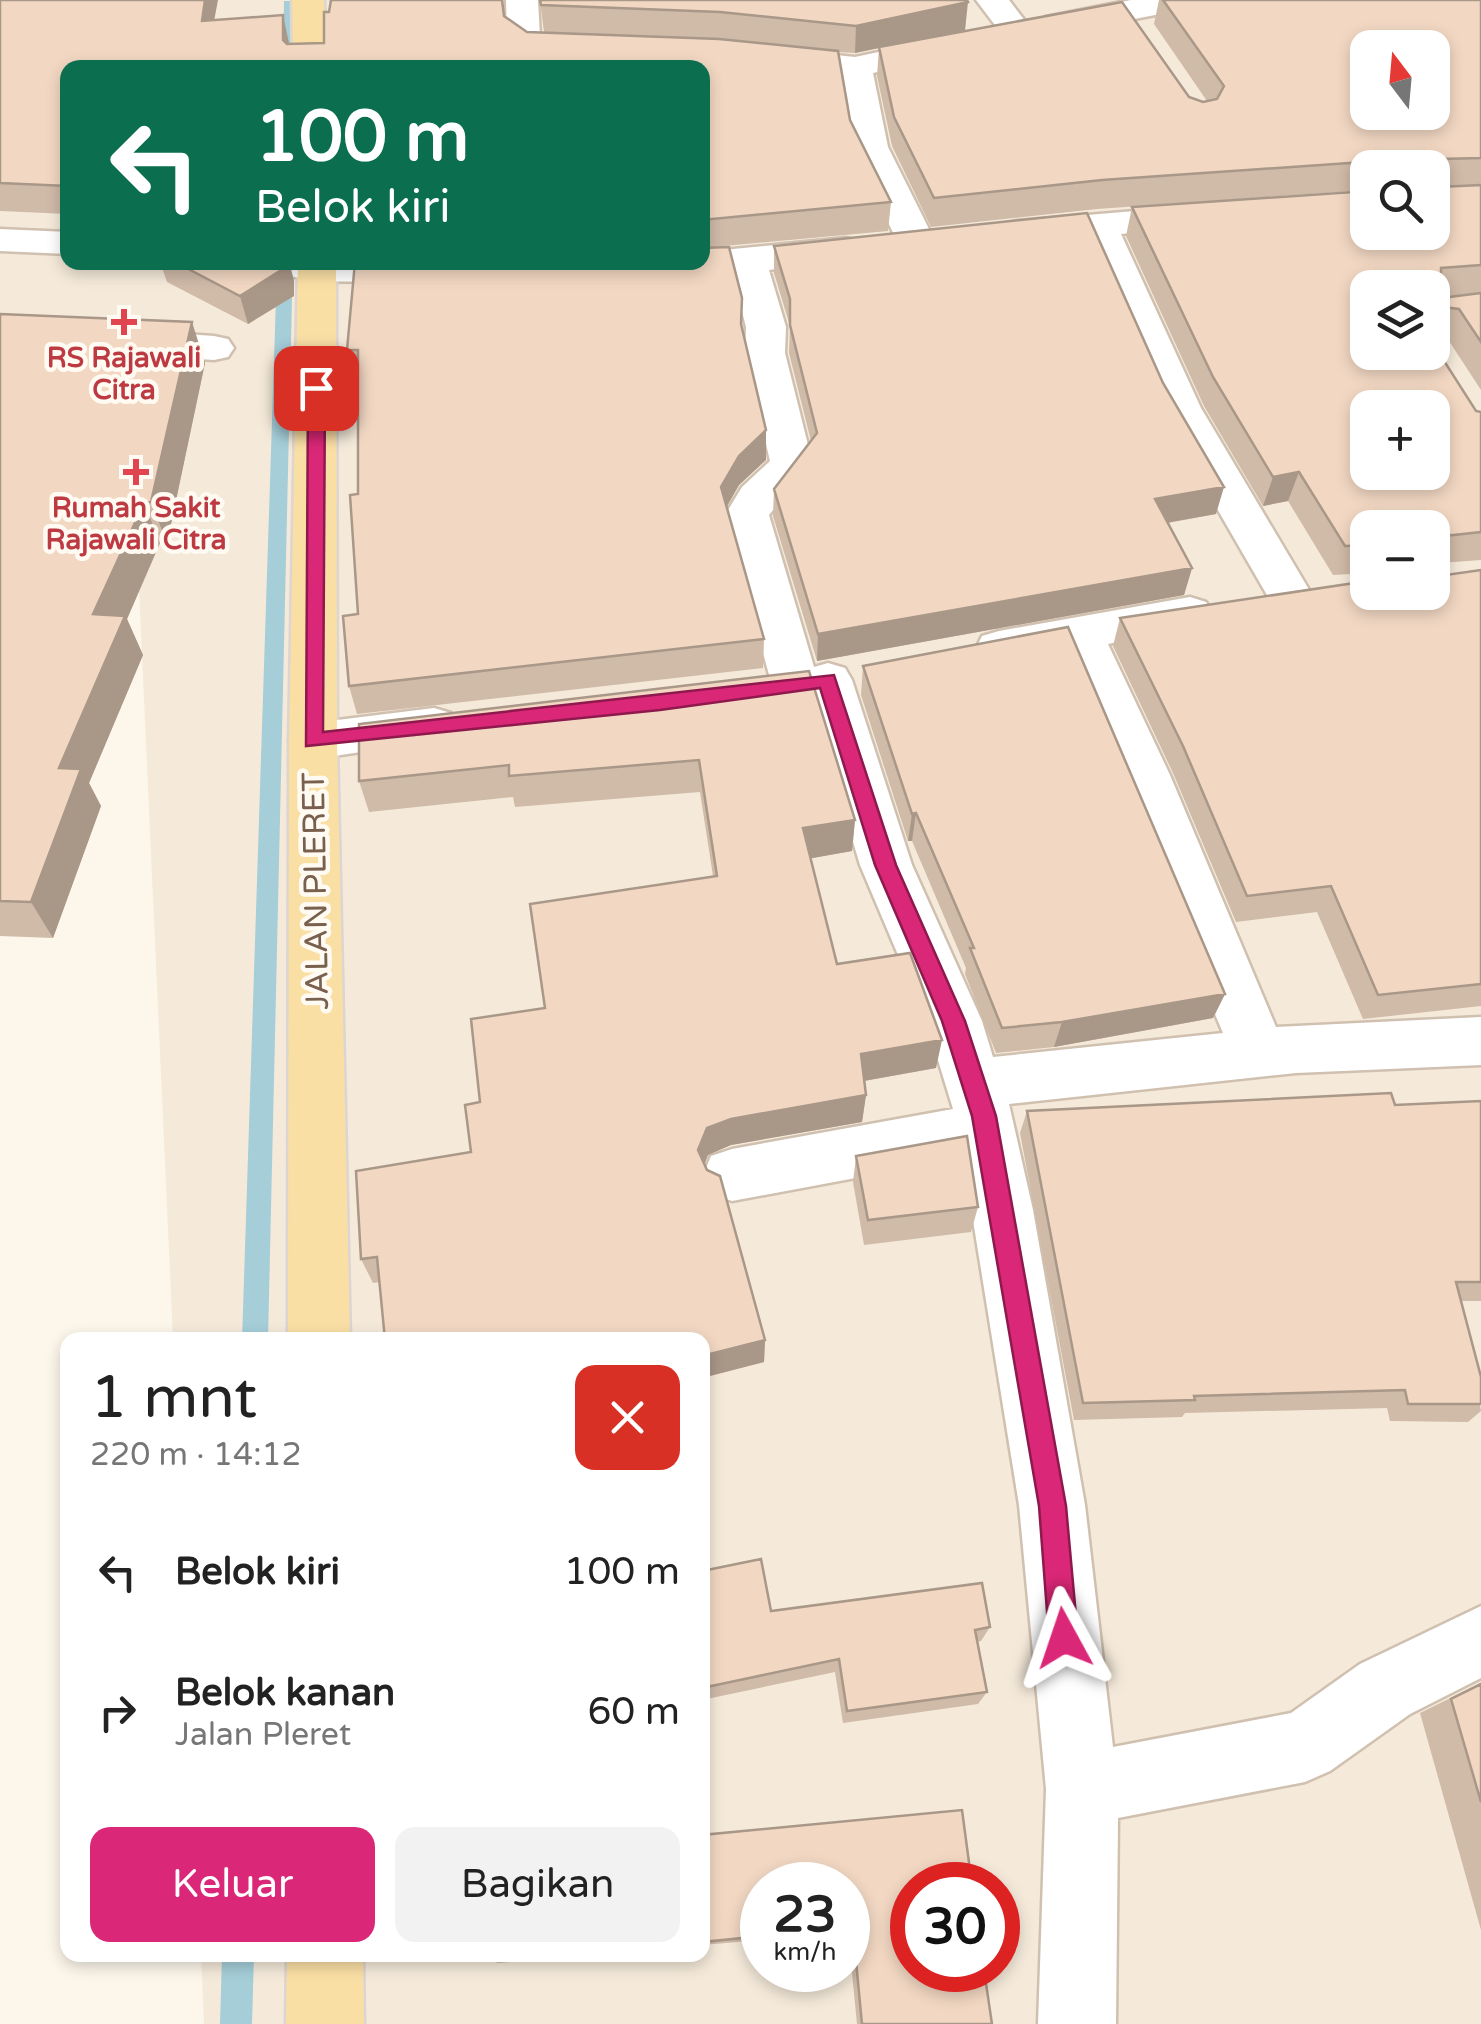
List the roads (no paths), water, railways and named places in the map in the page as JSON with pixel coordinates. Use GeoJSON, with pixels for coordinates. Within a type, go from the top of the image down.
{"type":"FeatureCollection","features":[{"type":"Feature","properties":{"kind":"main road"},"geometry":{"type":"LineString","coordinates":[[308,0],[310,60]]}},
{"type":"Feature","properties":{"kind":"main road","name":"JALAN PLERET"},"geometry":{"type":"LineString","coordinates":[[317,270],[313,741],[319,1332]]}},
{"type":"Feature","properties":{"kind":"main road"},"geometry":{"type":"LineString","coordinates":[[325,1962],[326,2024]]}},
{"type":"Feature","properties":{"kind":"street"},"geometry":{"type":"LineString","coordinates":[[522,0],[523,38],[530,46],[617,49]]}},
{"type":"Feature","properties":{"kind":"street"},"geometry":{"type":"LineString","coordinates":[[992,0],[1016,30]]}},
{"type":"Feature","properties":{"kind":"street"},"geometry":{"type":"LineString","coordinates":[[740,56],[854,67],[998,38],[1016,30],[1123,6],[1182,0]]}},
{"type":"Feature","properties":{"kind":"street"},"geometry":{"type":"LineString","coordinates":[[1123,6],[1148,42]]}},
{"type":"Feature","properties":{"kind":"street"},"geometry":{"type":"LineString","coordinates":[[854,67],[870,148],[952,238]]}},
{"type":"Feature","properties":{"kind":"street"},"geometry":{"type":"LineString","coordinates":[[710,263],[1232,214]]}},
{"type":"Feature","properties":{"kind":"street"},"geometry":{"type":"LineString","coordinates":[[964,655],[1078,631],[1276,601],[1180,408],[1097,224]]}},
{"type":"Feature","properties":{"kind":"street"},"geometry":{"type":"LineString","coordinates":[[0,240],[60,243]]}},
{"type":"Feature","properties":{"kind":"street"},"geometry":{"type":"LineString","coordinates":[[748,261],[766,327],[764,353],[791,461],[785,474],[756,493],[748,515],[886,865],[939,985],[980,1106],[1052,1506],[1082,1788],[1077,2024]]}},
{"type":"Feature","properties":{"kind":"street"},"geometry":{"type":"LineString","coordinates":[[403,270],[468,273]]}},
{"type":"Feature","properties":{"kind":"street"},"geometry":{"type":"LineString","coordinates":[[0,333],[214,348]]}},
{"type":"Feature","properties":{"kind":"street"},"geometry":{"type":"LineString","coordinates":[[1078,631],[1145,775],[1205,929],[1260,1053]]}},
{"type":"Feature","properties":{"kind":"street"},"geometry":{"type":"LineString","coordinates":[[313,741],[481,720]]}},
{"type":"Feature","properties":{"kind":"street"},"geometry":{"type":"LineString","coordinates":[[732,1175],[980,1106],[1260,1053],[1481,1041]]}},
{"type":"Feature","properties":{"kind":"street"},"geometry":{"type":"LineString","coordinates":[[1082,1788],[1305,1746],[1385,1689],[1481,1641]]}},
{"type":"Feature","properties":{"kind":"waterway"},"geometry":{"type":"LineString","coordinates":[[290,60],[291,1]]}},
{"type":"Feature","properties":{"kind":"waterway"},"geometry":{"type":"LineString","coordinates":[[255,1332],[284,298]]}},
{"type":"Feature","properties":{"kind":"waterway"},"geometry":{"type":"LineString","coordinates":[[236,2024],[238,1962]]}},
{"type":"Feature","properties":{"kind":"place","name":"RS Rajawali Citra"},"geometry":{"type":"Point","coordinates":[124,322]}},
{"type":"Feature","properties":{"kind":"place","name":"Rumah Sakit Rajawali Citra"},"geometry":{"type":"Point","coordinates":[136,472]}}]}
